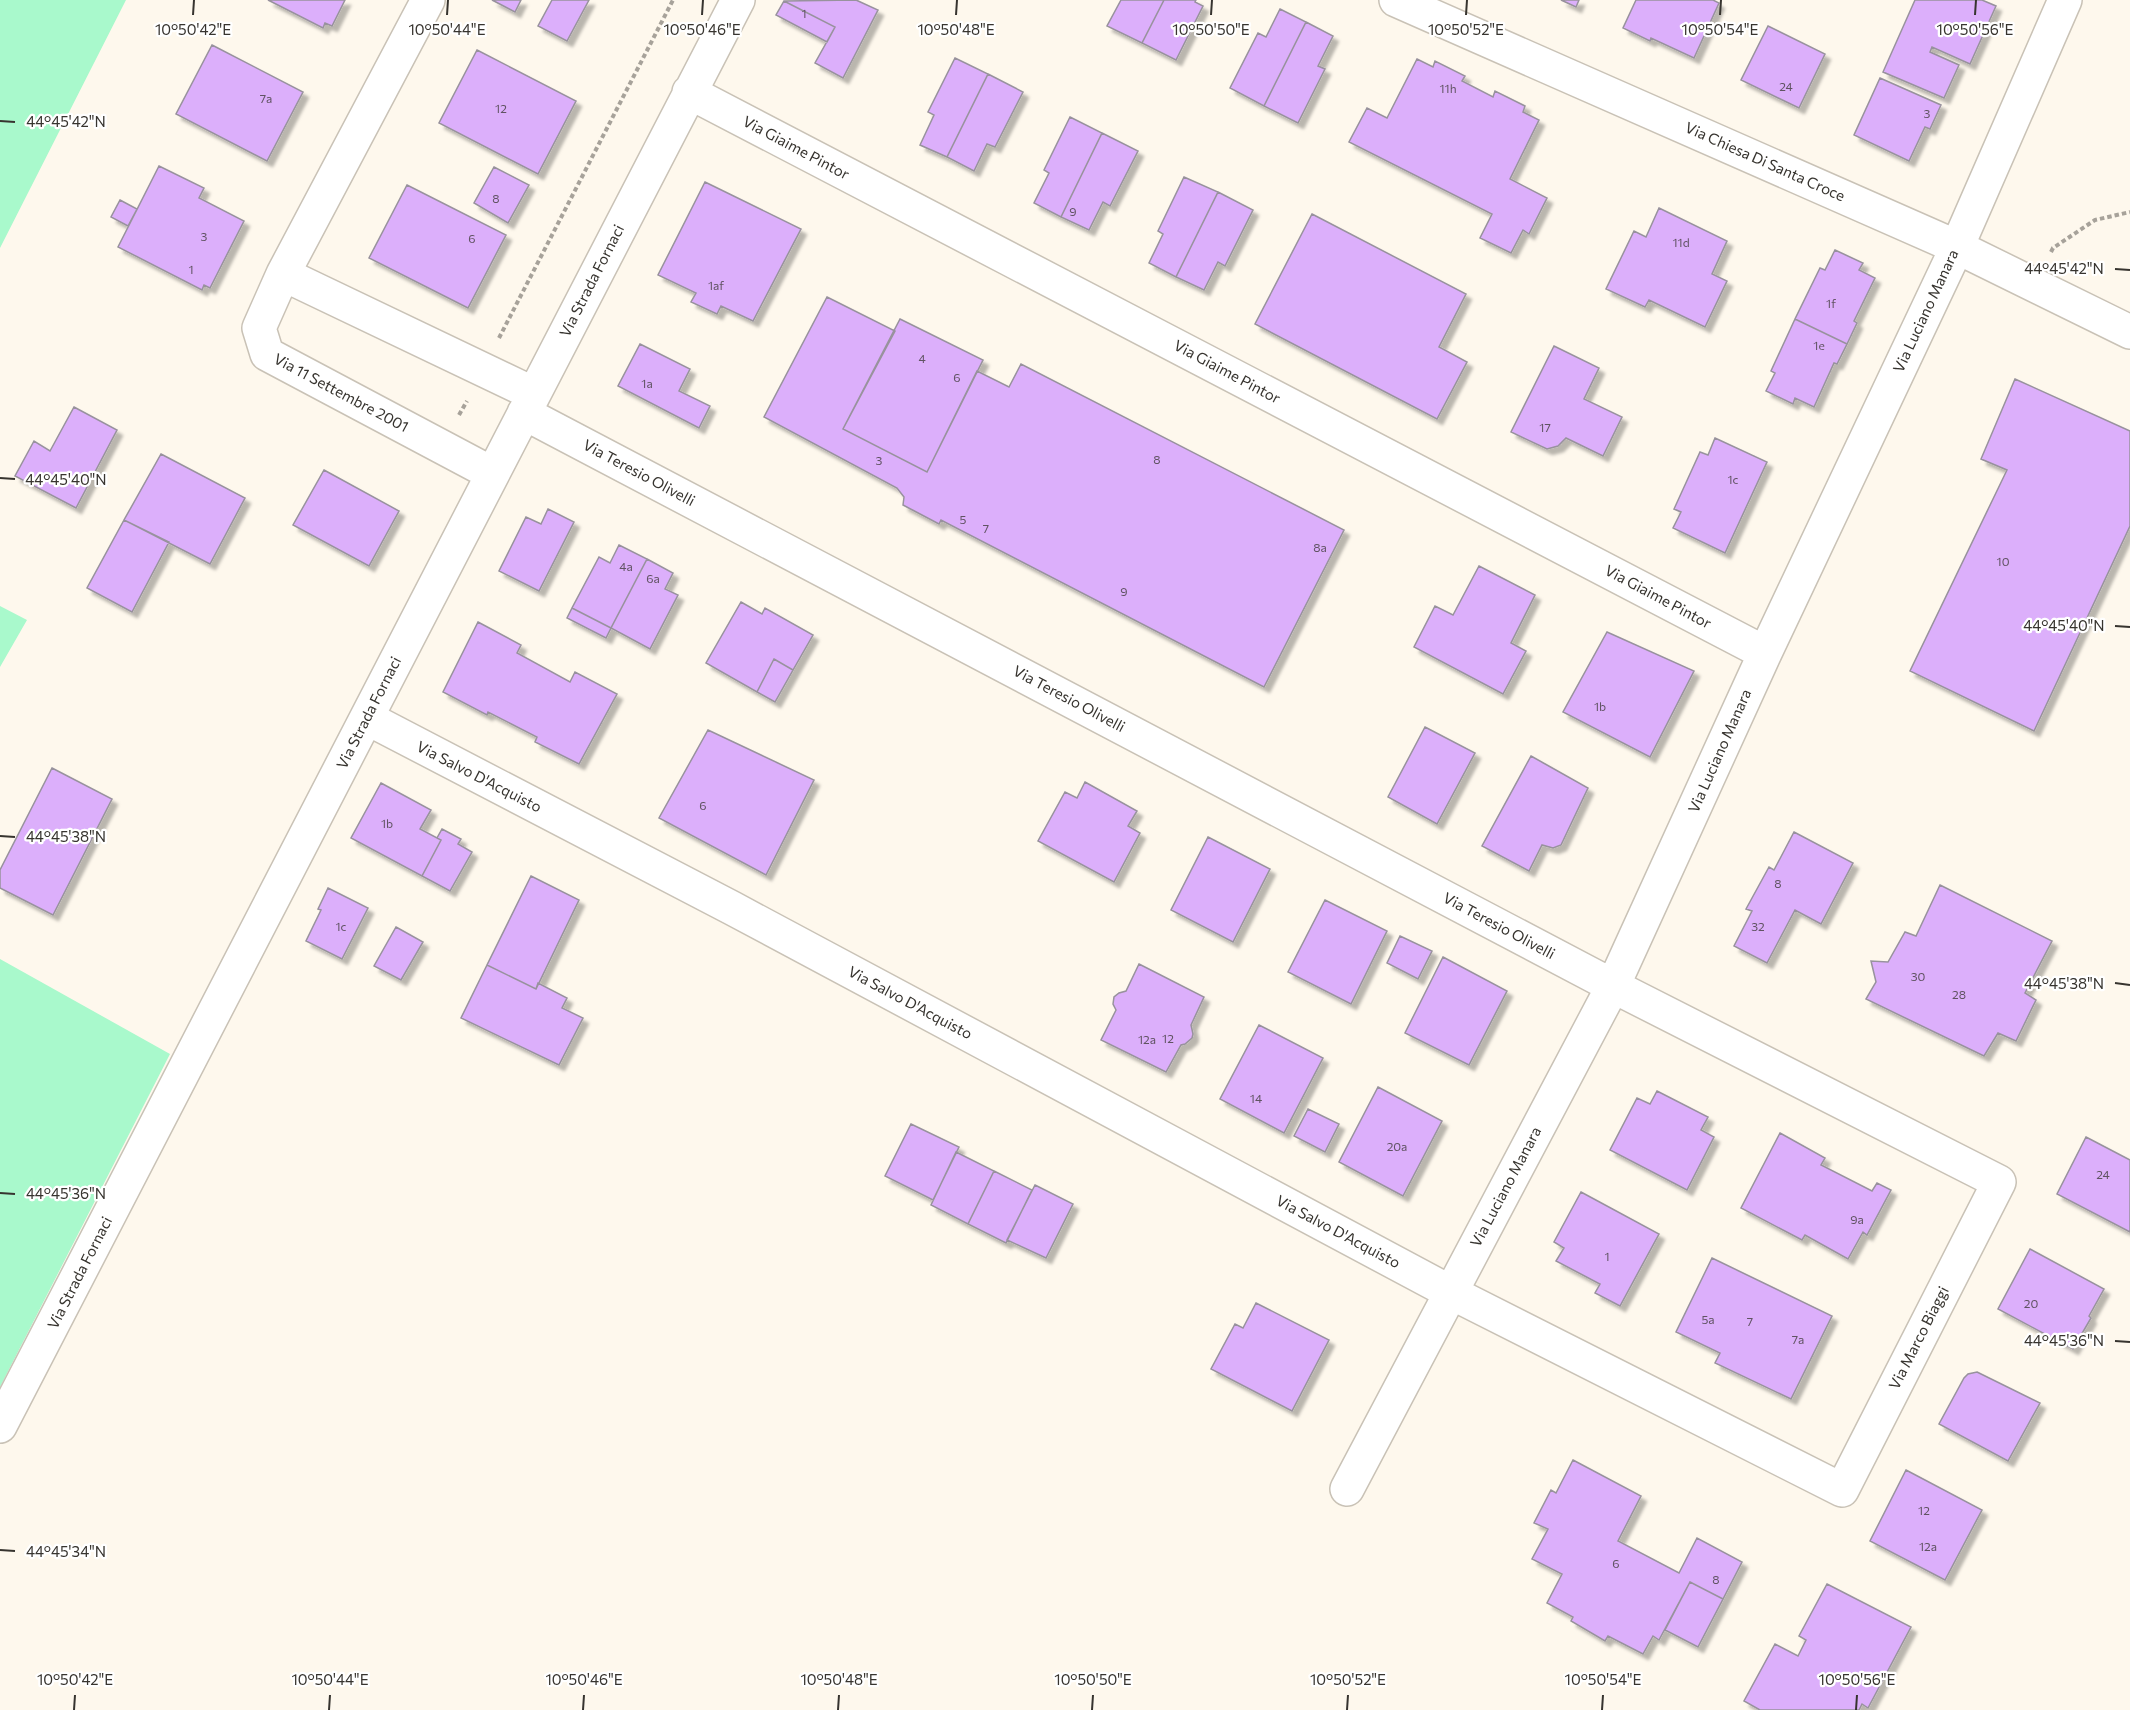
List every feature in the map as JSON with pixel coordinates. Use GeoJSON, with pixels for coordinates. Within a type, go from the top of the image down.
{"type":"FeatureCollection","features":[{"type":"Feature","properties":{"kind":"street","name":"Via 11 Settembre 2001"},"geometry":{"type":"LineString","coordinates":[[428,0],[283,274],[259,328],[267,354],[491,473]]}},
{"type":"Feature","properties":{"kind":"street","name":"Via Strada Fornaci"},"geometry":{"type":"LineString","coordinates":[[0,1426],[367,718],[491,473],[738,0]]}},
{"type":"Feature","properties":{"kind":"street","name":"Via Chiesa Di Santa Croce"},"geometry":{"type":"LineString","coordinates":[[1396,0],[1957,247],[2130,332]]}},
{"type":"Feature","properties":{"kind":"street","name":"Via Luciano Manara"},"geometry":{"type":"LineString","coordinates":[[1347,1489],[1613,986],[1765,653],[1957,247],[2065,0]]}},
{"type":"Feature","properties":{"kind":"street","name":"Via Giaime Pintor"},"geometry":{"type":"LineString","coordinates":[[690,92],[1765,653]]}},
{"type":"Feature","properties":{"kind":"street"},"geometry":{"type":"LineString","coordinates":[[283,274],[483,370],[529,403]]}},
{"type":"Feature","properties":{"kind":"street","name":"Via Teresio Olivelli"},"geometry":{"type":"LineString","coordinates":[[529,403],[1613,986]]}},
{"type":"Feature","properties":{"kind":"street","name":"Via Salvo D'Acquisto"},"geometry":{"type":"LineString","coordinates":[[367,718],[732,908],[1450,1292]]}},
{"type":"Feature","properties":{"kind":"street","name":"Via Marco Biaggi"},"geometry":{"type":"LineString","coordinates":[[1450,1292],[1842,1490],[1999,1182],[1613,986]]}},
{"type":"Feature","properties":{"kind":"path"},"geometry":{"type":"LineString","coordinates":[[442,447],[673,0]]}},
{"type":"Feature","properties":{"kind":"path"},"geometry":{"type":"LineString","coordinates":[[2034,285],[2053,248],[2095,220],[2130,212]]}},
{"type":"Feature","properties":{"kind":"green space"},"geometry":{"type":"Polygon","coordinates":[[[0,0],[126,0],[0,248],[0,0]]]}},
{"type":"Feature","properties":{"kind":"green space"},"geometry":{"type":"Polygon","coordinates":[[[0,606],[27,620],[0,667],[0,606]]]}},
{"type":"Feature","properties":{"kind":"green space"},"geometry":{"type":"Polygon","coordinates":[[[0,959],[170,1054],[0,1387],[0,959]]]}},
{"type":"Feature","properties":{"kind":"building"},"geometry":{"type":"Polygon","coordinates":[[[268,0],[345,0],[332,26],[325,23],[323,28],[268,0]]]}},
{"type":"Feature","properties":{"kind":"building"},"geometry":{"type":"Polygon","coordinates":[[[492,0],[521,0],[515,12],[492,0]]]}},
{"type":"Feature","properties":{"kind":"building"},"geometry":{"type":"Polygon","coordinates":[[[552,0],[589,0],[567,41],[538,26],[552,0]]]}},
{"type":"Feature","properties":{"kind":"building"},"geometry":{"type":"Polygon","coordinates":[[[856,0],[878,10],[843,78],[815,63],[835,27],[784,1],[856,0]]]}},
{"type":"Feature","properties":{"kind":"building"},"geometry":{"type":"Polygon","coordinates":[[[1121,0],[1164,0],[1142,43],[1107,26],[1121,0]]]}},
{"type":"Feature","properties":{"kind":"building"},"geometry":{"type":"Polygon","coordinates":[[[1164,0],[1196,0],[1195,2],[1203,6],[1176,60],[1142,43],[1164,0]]]}},
{"type":"Feature","properties":{"kind":"building"},"geometry":{"type":"Polygon","coordinates":[[[1561,0],[1579,0],[1576,7],[1561,0]]]}},
{"type":"Feature","properties":{"kind":"building"},"geometry":{"type":"Polygon","coordinates":[[[1636,0],[1713,0],[1719,3],[1694,58],[1623,28],[1636,0]]]}},
{"type":"Feature","properties":{"kind":"building"},"geometry":{"type":"Polygon","coordinates":[[[1915,0],[1982,0],[1996,6],[1970,64],[1932,47],[1930,52],[1959,65],[1944,98],[1883,72],[1915,0]]]}},
{"type":"Feature","properties":{"kind":"building"},"geometry":{"type":"Polygon","coordinates":[[[784,1],[835,27],[827,42],[776,15],[784,1]]]}},
{"type":"Feature","properties":{"kind":"building"},"geometry":{"type":"Polygon","coordinates":[[[1280,9],[1306,22],[1264,106],[1230,88],[1258,33],[1266,37],[1280,9]]]}},
{"type":"Feature","properties":{"kind":"building"},"geometry":{"type":"Polygon","coordinates":[[[1306,22],[1333,36],[1318,66],[1325,69],[1298,123],[1264,106],[1306,22]]]}},
{"type":"Feature","properties":{"kind":"building"},"geometry":{"type":"Polygon","coordinates":[[[1768,26],[1825,54],[1799,108],[1741,80],[1768,26]]]}},
{"type":"Feature","properties":{"kind":"building"},"geometry":{"type":"Polygon","coordinates":[[[212,45],[303,92],[267,161],[176,114],[212,45]]]}},
{"type":"Feature","properties":{"kind":"building"},"geometry":{"type":"Polygon","coordinates":[[[477,50],[576,101],[538,174],[439,123],[477,50]]]}},
{"type":"Feature","properties":{"kind":"building"},"geometry":{"type":"Polygon","coordinates":[[[955,58],[988,74],[947,157],[920,145],[934,115],[928,112],[955,58]]]}},
{"type":"Feature","properties":{"kind":"building"},"geometry":{"type":"Polygon","coordinates":[[[1417,59],[1433,67],[1435,61],[1465,76],[1462,81],[1493,97],[1495,91],[1525,106],[1523,112],[1539,120],[1510,179],[1547,198],[1529,234],[1523,230],[1511,253],[1480,238],[1492,214],[1349,142],[1367,108],[1387,118],[1417,59]]]}},
{"type":"Feature","properties":{"kind":"building"},"geometry":{"type":"Polygon","coordinates":[[[988,74],[1023,92],[995,147],[987,144],[974,171],[947,157],[988,74]]]}},
{"type":"Feature","properties":{"kind":"building"},"geometry":{"type":"Polygon","coordinates":[[[1880,78],[1941,105],[1930,129],[1925,127],[1909,161],[1854,135],[1880,78]]]}},
{"type":"Feature","properties":{"kind":"building"},"geometry":{"type":"Polygon","coordinates":[[[1070,117],[1102,133],[1061,217],[1034,203],[1049,173],[1044,170],[1070,117]]]}},
{"type":"Feature","properties":{"kind":"building"},"geometry":{"type":"Polygon","coordinates":[[[1102,133],[1138,151],[1110,206],[1103,202],[1089,230],[1061,217],[1102,133]]]}},
{"type":"Feature","properties":{"kind":"building"},"geometry":{"type":"Polygon","coordinates":[[[159,166],[204,188],[199,198],[244,221],[210,288],[204,285],[202,290],[118,247],[159,166]]]}},
{"type":"Feature","properties":{"kind":"building"},"geometry":{"type":"Polygon","coordinates":[[[494,167],[529,185],[508,223],[474,203],[494,167]]]}},
{"type":"Feature","properties":{"kind":"building"},"geometry":{"type":"Polygon","coordinates":[[[1184,177],[1218,192],[1176,277],[1149,263],[1163,234],[1158,231],[1184,177]]]}},
{"type":"Feature","properties":{"kind":"building"},"geometry":{"type":"Polygon","coordinates":[[[705,182],[801,229],[753,321],[721,306],[717,314],[691,302],[696,293],[658,275],[705,182]]]}},
{"type":"Feature","properties":{"kind":"building"},"geometry":{"type":"Polygon","coordinates":[[[407,185],[506,235],[468,308],[369,258],[407,185]]]}},
{"type":"Feature","properties":{"kind":"building"},"geometry":{"type":"Polygon","coordinates":[[[1218,192],[1253,210],[1225,266],[1218,262],[1204,290],[1176,277],[1218,192]]]}},
{"type":"Feature","properties":{"kind":"building"},"geometry":{"type":"Polygon","coordinates":[[[120,200],[137,209],[128,226],[111,217],[120,200]]]}},
{"type":"Feature","properties":{"kind":"building"},"geometry":{"type":"Polygon","coordinates":[[[1659,208],[1727,241],[1712,274],[1727,281],[1705,327],[1649,300],[1645,307],[1606,289],[1634,231],[1646,237],[1659,208]]]}},
{"type":"Feature","properties":{"kind":"building"},"geometry":{"type":"Polygon","coordinates":[[[1312,214],[1466,294],[1439,347],[1467,362],[1437,419],[1255,324],[1312,214]]]}},
{"type":"Feature","properties":{"kind":"building"},"geometry":{"type":"Polygon","coordinates":[[[1835,250],[1863,263],[1859,270],[1875,278],[1854,321],[1857,323],[1847,344],[1795,319],[1820,268],[1825,270],[1835,250]]]}},
{"type":"Feature","properties":{"kind":"building"},"geometry":{"type":"Polygon","coordinates":[[[827,297],[895,331],[843,429],[927,472],[977,371],[1009,387],[1021,364],[1344,530],[1264,687],[941,520],[939,524],[903,505],[904,497],[897,488],[764,417],[827,297]]]}},
{"type":"Feature","properties":{"kind":"building"},"geometry":{"type":"Polygon","coordinates":[[[900,319],[983,360],[927,472],[843,429],[900,319]]]}},
{"type":"Feature","properties":{"kind":"building"},"geometry":{"type":"Polygon","coordinates":[[[1795,319],[1847,344],[1837,364],[1834,363],[1814,407],[1795,398],[1793,404],[1766,391],[1775,373],[1771,371],[1795,319]]]}},
{"type":"Feature","properties":{"kind":"building"},"geometry":{"type":"Polygon","coordinates":[[[640,344],[690,369],[679,391],[710,406],[699,428],[618,386],[640,344]]]}},
{"type":"Feature","properties":{"kind":"building"},"geometry":{"type":"Polygon","coordinates":[[[1554,346],[1599,368],[1584,399],[1622,417],[1603,456],[1566,438],[1558,446],[1547,449],[1511,432],[1554,346]]]}},
{"type":"Feature","properties":{"kind":"building"},"geometry":{"type":"Polygon","coordinates":[[[2015,379],[2130,431],[2130,526],[2034,731],[1910,671],[2007,470],[1981,459],[2015,379]]]}},
{"type":"Feature","properties":{"kind":"building"},"geometry":{"type":"Polygon","coordinates":[[[74,407],[117,430],[76,508],[15,476],[34,441],[50,451],[74,407]]]}},
{"type":"Feature","properties":{"kind":"building"},"geometry":{"type":"Polygon","coordinates":[[[1715,438],[1767,462],[1725,553],[1673,528],[1681,512],[1674,509],[1700,452],[1708,455],[1715,438]]]}},
{"type":"Feature","properties":{"kind":"building"},"geometry":{"type":"Polygon","coordinates":[[[161,454],[245,498],[210,564],[124,520],[161,454]]]}},
{"type":"Feature","properties":{"kind":"building"},"geometry":{"type":"Polygon","coordinates":[[[324,470],[399,511],[369,566],[293,525],[324,470]]]}},
{"type":"Feature","properties":{"kind":"building"},"geometry":{"type":"Polygon","coordinates":[[[548,509],[574,522],[539,591],[499,571],[526,517],[541,524],[548,509]]]}},
{"type":"Feature","properties":{"kind":"building"},"geometry":{"type":"Polygon","coordinates":[[[124,520],[169,542],[132,612],[87,588],[124,520]]]}},
{"type":"Feature","properties":{"kind":"building"},"geometry":{"type":"Polygon","coordinates":[[[619,545],[647,559],[611,628],[572,608],[599,557],[610,563],[619,545]]]}},
{"type":"Feature","properties":{"kind":"building"},"geometry":{"type":"Polygon","coordinates":[[[647,559],[673,573],[665,589],[678,595],[650,649],[611,628],[647,559]]]}},
{"type":"Feature","properties":{"kind":"building"},"geometry":{"type":"Polygon","coordinates":[[[1479,566],[1535,595],[1511,643],[1526,651],[1503,694],[1414,647],[1435,606],[1453,615],[1479,566]]]}},
{"type":"Feature","properties":{"kind":"building"},"geometry":{"type":"Polygon","coordinates":[[[741,602],[762,614],[765,608],[813,635],[793,670],[774,659],[757,692],[706,663],[741,602]]]}},
{"type":"Feature","properties":{"kind":"building"},"geometry":{"type":"Polygon","coordinates":[[[572,608],[611,628],[606,638],[567,618],[572,608]]]}},
{"type":"Feature","properties":{"kind":"building"},"geometry":{"type":"Polygon","coordinates":[[[478,622],[521,645],[517,653],[570,682],[575,672],[617,694],[579,764],[535,742],[537,737],[443,692],[478,622]]]}},
{"type":"Feature","properties":{"kind":"building"},"geometry":{"type":"Polygon","coordinates":[[[1607,632],[1694,671],[1650,757],[1563,712],[1607,632]]]}},
{"type":"Feature","properties":{"kind":"building"},"geometry":{"type":"Polygon","coordinates":[[[774,659],[793,670],[775,702],[757,692],[774,659]]]}},
{"type":"Feature","properties":{"kind":"building"},"geometry":{"type":"Polygon","coordinates":[[[1425,727],[1475,753],[1437,824],[1388,797],[1425,727]]]}},
{"type":"Feature","properties":{"kind":"building"},"geometry":{"type":"Polygon","coordinates":[[[708,730],[814,780],[766,875],[659,818],[708,730]]]}},
{"type":"Feature","properties":{"kind":"building"},"geometry":{"type":"Polygon","coordinates":[[[1531,756],[1588,788],[1561,845],[1553,848],[1542,845],[1529,871],[1482,846],[1531,756]]]}},
{"type":"Feature","properties":{"kind":"building"},"geometry":{"type":"Polygon","coordinates":[[[52,768],[112,799],[53,915],[0,888],[0,870],[52,768]]]}},
{"type":"Feature","properties":{"kind":"building"},"geometry":{"type":"Polygon","coordinates":[[[1085,782],[1137,811],[1128,826],[1140,833],[1114,882],[1038,841],[1065,792],[1077,798],[1085,782]]]}},
{"type":"Feature","properties":{"kind":"building"},"geometry":{"type":"Polygon","coordinates":[[[381,783],[431,810],[420,829],[441,840],[422,876],[351,838],[381,783]]]}},
{"type":"Feature","properties":{"kind":"building"},"geometry":{"type":"Polygon","coordinates":[[[442,829],[461,839],[458,844],[472,852],[450,891],[422,876],[441,840],[437,838],[442,829]]]}},
{"type":"Feature","properties":{"kind":"building"},"geometry":{"type":"Polygon","coordinates":[[[1794,832],[1853,863],[1821,924],[1795,910],[1767,963],[1734,946],[1752,911],[1746,909],[1769,867],[1774,870],[1794,832]]]}},
{"type":"Feature","properties":{"kind":"building"},"geometry":{"type":"Polygon","coordinates":[[[1208,837],[1270,869],[1233,942],[1171,910],[1208,837]]]}},
{"type":"Feature","properties":{"kind":"building"},"geometry":{"type":"Polygon","coordinates":[[[531,876],[579,900],[536,989],[487,965],[531,876]]]}},
{"type":"Feature","properties":{"kind":"building"},"geometry":{"type":"Polygon","coordinates":[[[1940,885],[2052,941],[2025,993],[2036,1000],[2016,1041],[1998,1033],[1984,1056],[1866,999],[1876,982],[1871,961],[1888,962],[1905,932],[1916,936],[1940,885]]]}},
{"type":"Feature","properties":{"kind":"building"},"geometry":{"type":"Polygon","coordinates":[[[328,888],[368,908],[342,959],[306,941],[321,910],[318,909],[328,888]]]}},
{"type":"Feature","properties":{"kind":"building"},"geometry":{"type":"Polygon","coordinates":[[[1325,900],[1387,931],[1351,1004],[1288,972],[1325,900]]]}},
{"type":"Feature","properties":{"kind":"building"},"geometry":{"type":"Polygon","coordinates":[[[396,927],[423,942],[401,980],[374,966],[396,927]]]}},
{"type":"Feature","properties":{"kind":"building"},"geometry":{"type":"Polygon","coordinates":[[[1400,936],[1432,951],[1418,979],[1387,963],[1400,936]]]}},
{"type":"Feature","properties":{"kind":"building"},"geometry":{"type":"Polygon","coordinates":[[[1443,957],[1507,991],[1469,1065],[1405,1033],[1443,957]]]}},
{"type":"Feature","properties":{"kind":"building"},"geometry":{"type":"Polygon","coordinates":[[[1139,964],[1204,997],[1191,1025],[1192,1038],[1181,1045],[1166,1072],[1101,1040],[1116,1010],[1113,1004],[1114,997],[1126,991],[1139,964]]]}},
{"type":"Feature","properties":{"kind":"building"},"geometry":{"type":"Polygon","coordinates":[[[487,965],[536,989],[538,983],[567,998],[562,1008],[583,1018],[559,1065],[461,1018],[487,965]]]}},
{"type":"Feature","properties":{"kind":"building"},"geometry":{"type":"Polygon","coordinates":[[[1259,1025],[1323,1058],[1284,1133],[1220,1099],[1259,1025]]]}},
{"type":"Feature","properties":{"kind":"building"},"geometry":{"type":"Polygon","coordinates":[[[1378,1087],[1442,1121],[1403,1196],[1339,1162],[1378,1087]]]}},
{"type":"Feature","properties":{"kind":"building"},"geometry":{"type":"Polygon","coordinates":[[[1657,1091],[1708,1117],[1701,1130],[1714,1137],[1687,1190],[1610,1150],[1637,1098],[1650,1104],[1657,1091]]]}},
{"type":"Feature","properties":{"kind":"building"},"geometry":{"type":"Polygon","coordinates":[[[1308,1109],[1339,1124],[1325,1152],[1294,1136],[1308,1109]]]}},
{"type":"Feature","properties":{"kind":"building"},"geometry":{"type":"Polygon","coordinates":[[[911,1124],[959,1147],[933,1200],[885,1176],[911,1124]]]}},
{"type":"Feature","properties":{"kind":"building"},"geometry":{"type":"Polygon","coordinates":[[[1780,1133],[1825,1158],[1821,1165],[1872,1191],[1877,1183],[1891,1190],[1867,1235],[1863,1232],[1848,1259],[1805,1235],[1802,1240],[1741,1208],[1780,1133]]]}},
{"type":"Feature","properties":{"kind":"building"},"geometry":{"type":"Polygon","coordinates":[[[2086,1137],[2130,1160],[2130,1232],[2057,1194],[2086,1137]]]}},
{"type":"Feature","properties":{"kind":"building"},"geometry":{"type":"Polygon","coordinates":[[[956,1152],[994,1171],[968,1224],[931,1205],[956,1152]]]}},
{"type":"Feature","properties":{"kind":"building"},"geometry":{"type":"Polygon","coordinates":[[[994,1171],[1032,1190],[1006,1243],[968,1224],[994,1171]]]}},
{"type":"Feature","properties":{"kind":"building"},"geometry":{"type":"Polygon","coordinates":[[[1035,1185],[1073,1204],[1046,1258],[1007,1240],[1035,1185]]]}},
{"type":"Feature","properties":{"kind":"building"},"geometry":{"type":"Polygon","coordinates":[[[1581,1192],[1659,1234],[1620,1306],[1595,1293],[1600,1284],[1556,1261],[1564,1248],[1554,1242],[1581,1192]]]}},
{"type":"Feature","properties":{"kind":"building"},"geometry":{"type":"Polygon","coordinates":[[[2030,1249],[2104,1289],[2073,1349],[1998,1309],[2030,1249]]]}},
{"type":"Feature","properties":{"kind":"building"},"geometry":{"type":"Polygon","coordinates":[[[1712,1258],[1832,1316],[1791,1399],[1715,1363],[1720,1353],[1676,1332],[1712,1258]]]}},
{"type":"Feature","properties":{"kind":"building"},"geometry":{"type":"Polygon","coordinates":[[[1256,1303],[1329,1340],[1292,1411],[1211,1369],[1235,1324],[1243,1328],[1256,1303]]]}},
{"type":"Feature","properties":{"kind":"building"},"geometry":{"type":"Polygon","coordinates":[[[1977,1372],[2040,1403],[2008,1461],[1939,1424],[1964,1378],[1968,1374],[1977,1372]]]}},
{"type":"Feature","properties":{"kind":"building"},"geometry":{"type":"Polygon","coordinates":[[[1573,1460],[1641,1496],[1618,1541],[1679,1573],[1697,1538],[1742,1562],[1723,1599],[1690,1582],[1659,1640],[1653,1636],[1643,1654],[1608,1636],[1605,1641],[1571,1621],[1573,1617],[1547,1603],[1562,1574],[1532,1559],[1548,1529],[1534,1523],[1551,1490],[1556,1493],[1573,1460]]]}},
{"type":"Feature","properties":{"kind":"building"},"geometry":{"type":"Polygon","coordinates":[[[1906,1470],[1982,1510],[1945,1580],[1870,1541],[1906,1470]]]}},
{"type":"Feature","properties":{"kind":"building"},"geometry":{"type":"Polygon","coordinates":[[[1690,1582],[1723,1599],[1698,1647],[1665,1630],[1690,1582]]]}},
{"type":"Feature","properties":{"kind":"building"},"geometry":{"type":"Polygon","coordinates":[[[1827,1584],[1911,1627],[1868,1708],[1862,1704],[1859,1710],[1760,1710],[1744,1701],[1775,1644],[1798,1656],[1806,1640],[1799,1636],[1827,1584]]]}}]}
